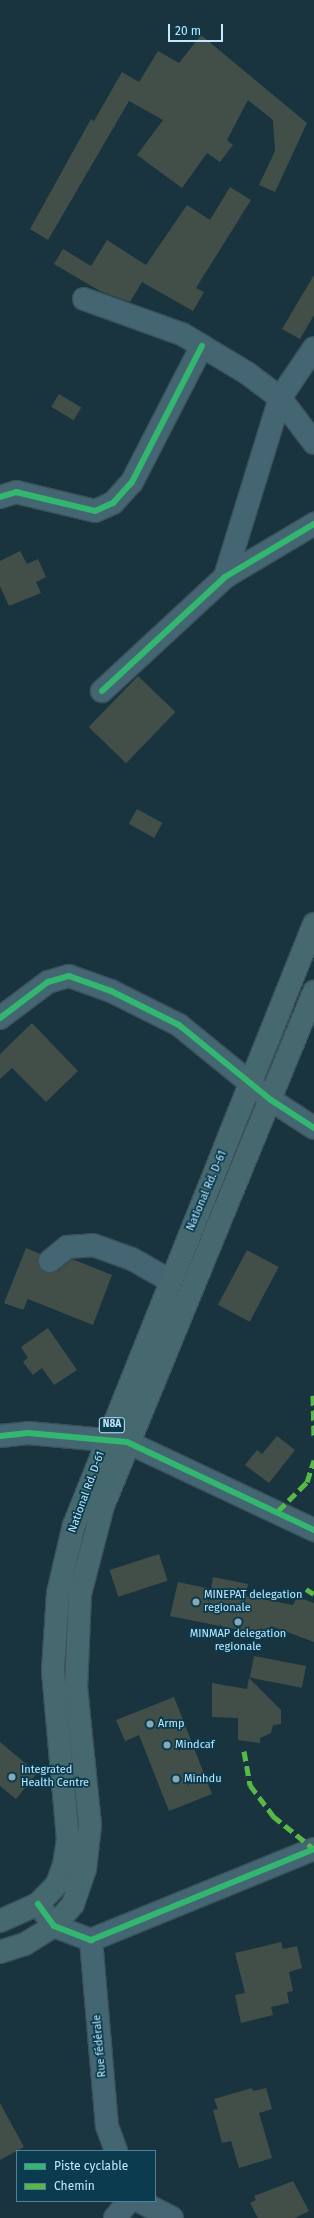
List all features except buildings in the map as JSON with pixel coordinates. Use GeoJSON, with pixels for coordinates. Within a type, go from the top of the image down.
{"type":"FeatureCollection","features":[{"type":"Feature","properties":{"kind":"highway","name":"National Rd. D-61"},"geometry":{"type":"LineString","coordinates":[[0,1952],[25,1944],[54,1926],[73,1904],[85,1869],[90,1825],[76,1688],[80,1594],[103,1506],[117,1440],[169,1280],[252,1084],[314,924]]}},
{"type":"Feature","properties":{"kind":"highway","name":"National Rd. D-61"},"geometry":{"type":"LineString","coordinates":[[0,1921],[38,1904],[57,1884],[68,1839],[53,1672],[58,1593],[74,1525],[117,1440],[271,1100],[314,992]]}},
{"type":"Feature","properties":{"kind":"street"},"geometry":{"type":"LineString","coordinates":[[84,299],[150,321],[202,346],[280,398],[314,443]]}},
{"type":"Feature","properties":{"kind":"street"},"geometry":{"type":"LineString","coordinates":[[0,497],[16,492],[95,511],[113,503],[132,482],[202,346]]}},
{"type":"Feature","properties":{"kind":"street"},"geometry":{"type":"LineString","coordinates":[[225,577],[280,398],[314,348]]}},
{"type":"Feature","properties":{"kind":"street"},"geometry":{"type":"LineString","coordinates":[[102,691],[225,577],[314,524]]}},
{"type":"Feature","properties":{"kind":"street"},"geometry":{"type":"LineString","coordinates":[[0,1018],[48,982],[69,976],[110,990],[179,1025],[271,1100],[314,1128]]}},
{"type":"Feature","properties":{"kind":"street"},"geometry":{"type":"LineString","coordinates":[[50,1261],[67,1247],[93,1246],[132,1259],[169,1280]]}},
{"type":"Feature","properties":{"kind":"street"},"geometry":{"type":"LineString","coordinates":[[0,1436],[28,1433],[117,1440],[314,1530]]}},
{"type":"Feature","properties":{"kind":"street"},"geometry":{"type":"LineString","coordinates":[[38,1904],[54,1926],[91,1940],[314,1849]]}},
{"type":"Feature","properties":{"kind":"street","name":"Rue fédérale"},"geometry":{"type":"LineString","coordinates":[[91,1940],[107,2126],[116,2150]]}},
{"type":"Feature","properties":{"kind":"street"},"geometry":{"type":"LineString","coordinates":[[115,2218],[128,2202]]}},
{"type":"Feature","properties":{"kind":"street"},"geometry":{"type":"LineString","coordinates":[[141,2202],[172,2218]]}},
{"type":"Feature","properties":{"kind":"marked path"},"geometry":{"type":"LineString","coordinates":[[313,1395],[314,1440]]}},
{"type":"Feature","properties":{"kind":"marked path"},"geometry":{"type":"LineString","coordinates":[[278,1511],[307,1482],[314,1460]]}},
{"type":"Feature","properties":{"kind":"marked path"},"geometry":{"type":"LineString","coordinates":[[306,1589],[314,1594]]}},
{"type":"Feature","properties":{"kind":"marked path"},"geometry":{"type":"LineString","coordinates":[[244,1751],[250,1785],[273,1816],[314,1849]]}},
{"type":"Feature","properties":{"kind":"cycle path"},"geometry":{"type":"LineString","coordinates":[[0,497],[16,492],[95,511],[113,503],[132,482],[202,346]]}},
{"type":"Feature","properties":{"kind":"cycle path"},"geometry":{"type":"LineString","coordinates":[[102,691],[225,577],[314,524]]}},
{"type":"Feature","properties":{"kind":"cycle path"},"geometry":{"type":"LineString","coordinates":[[0,1018],[48,982],[69,976],[111,991],[179,1025],[271,1100],[314,1128]]}},
{"type":"Feature","properties":{"kind":"cycle path"},"geometry":{"type":"LineString","coordinates":[[0,1436],[28,1433],[127,1442],[314,1530]]}},
{"type":"Feature","properties":{"kind":"cycle path"},"geometry":{"type":"LineString","coordinates":[[38,1904],[54,1926],[91,1940],[314,1849]]}},
{"type":"Feature","properties":{"kind":"place","name":"MINEPAT delegation regionale"},"geometry":{"type":"Point","coordinates":[196,1602]}},
{"type":"Feature","properties":{"kind":"place","name":"MINMAP delegation regionale"},"geometry":{"type":"Point","coordinates":[238,1622]}},
{"type":"Feature","properties":{"kind":"place","name":"Armp"},"geometry":{"type":"Point","coordinates":[150,1724]}},
{"type":"Feature","properties":{"kind":"place","name":"Mindcaf"},"geometry":{"type":"Point","coordinates":[167,1745]}},
{"type":"Feature","properties":{"kind":"place","name":"Integrated Health Centre"},"geometry":{"type":"Point","coordinates":[12,1777]}},
{"type":"Feature","properties":{"kind":"place","name":"Minhdu"},"geometry":{"type":"Point","coordinates":[176,1779]}}]}
